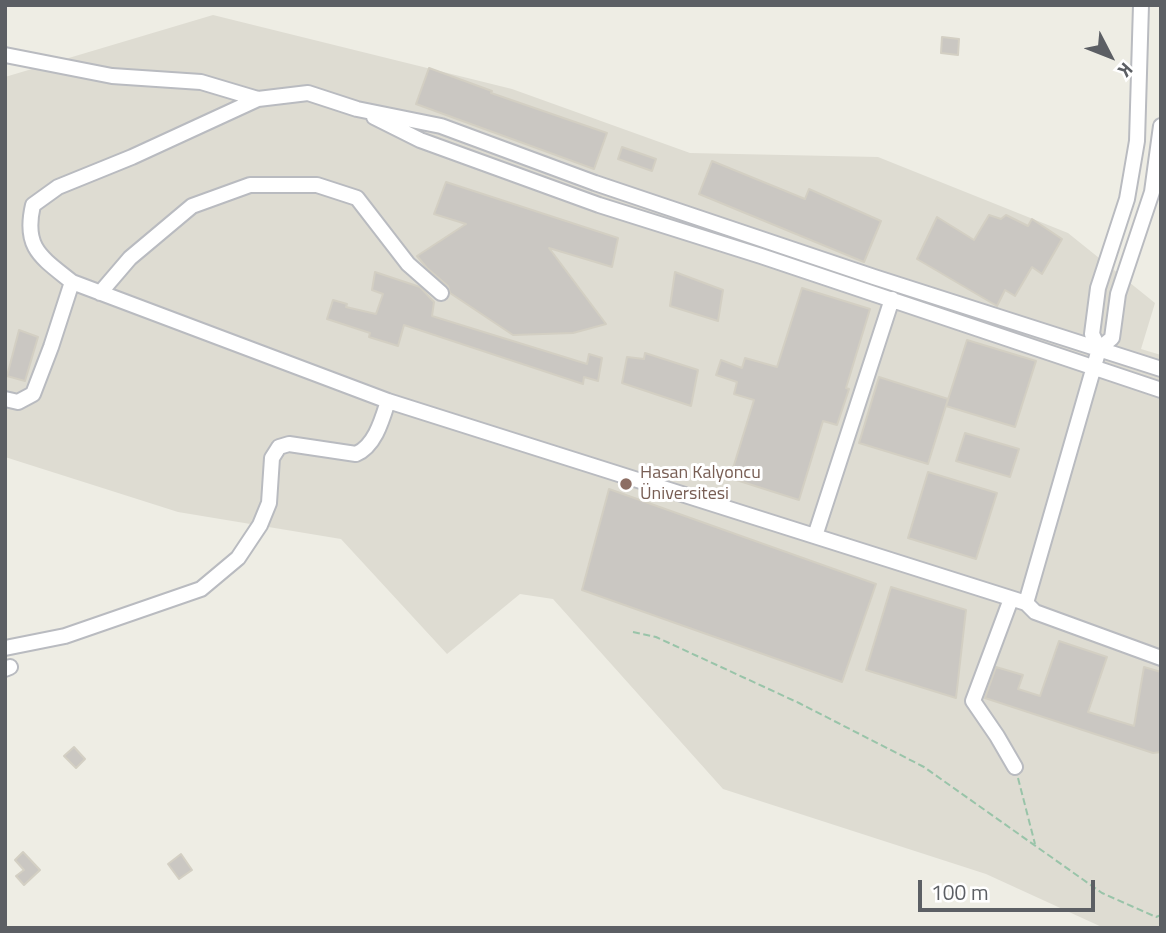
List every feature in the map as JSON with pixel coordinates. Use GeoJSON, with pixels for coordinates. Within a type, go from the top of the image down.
{"type":"FeatureCollection","features":[{"type":"Feature","properties":{"kind":"street"},"geometry":{"type":"LineString","coordinates":[[1026,603],[1099,349],[1092,334],[1098,288],[1127,199],[1137,141],[1141,5]]}},
{"type":"Feature","properties":{"kind":"street"},"geometry":{"type":"LineString","coordinates":[[5,54],[112,76],[201,82],[258,99]]}},
{"type":"Feature","properties":{"kind":"street"},"geometry":{"type":"LineString","coordinates":[[1161,369],[874,277],[595,183],[441,126],[357,109],[308,93],[258,99],[132,158],[58,187],[33,205],[29,225],[33,246],[42,258],[72,282],[100,293],[388,401],[1011,598],[1026,603],[1035,611],[1161,658]]}},
{"type":"Feature","properties":{"kind":"street"},"geometry":{"type":"LineString","coordinates":[[357,109],[420,140],[586,200],[1161,390]]}},
{"type":"Feature","properties":{"kind":"street"},"geometry":{"type":"LineString","coordinates":[[1099,349],[1112,338],[1118,294],[1152,192],[1161,126]]}},
{"type":"Feature","properties":{"kind":"street"},"geometry":{"type":"LineString","coordinates":[[100,293],[130,258],[192,206],[250,185],[317,185],[357,198],[408,264],[441,293]]}},
{"type":"Feature","properties":{"kind":"street"},"geometry":{"type":"LineString","coordinates":[[5,398],[18,402],[33,394],[72,282]]}},
{"type":"Feature","properties":{"kind":"street"},"geometry":{"type":"LineString","coordinates":[[815,536],[892,299]]}},
{"type":"Feature","properties":{"kind":"street"},"geometry":{"type":"LineString","coordinates":[[5,648],[65,636],[201,589],[238,558],[260,525],[269,503],[272,458],[279,447],[289,444],[356,454],[364,450],[374,437],[388,401]]}},
{"type":"Feature","properties":{"kind":"street"},"geometry":{"type":"LineString","coordinates":[[1011,598],[973,701],[1015,767]]}},
{"type":"Feature","properties":{"kind":"path"},"geometry":{"type":"LineString","coordinates":[[633,632],[656,637],[799,703],[925,767],[1102,893],[1156,917],[1161,915]]}},
{"type":"Feature","properties":{"kind":"path"},"geometry":{"type":"LineString","coordinates":[[1015,767],[1035,845]]}},
{"type":"Feature","properties":{"kind":"shaded area","name":"Hasan Kalyoncu Üniversitesi"},"geometry":{"type":"Polygon","coordinates":[[[213,15],[512,89],[690,153],[878,157],[1068,233],[1155,303],[1141,349],[1161,355],[1161,928],[1104,928],[986,874],[723,789],[553,599],[520,594],[447,654],[341,539],[178,512],[5,457],[5,77],[213,15]]]}},
{"type":"Feature","properties":{"kind":"building"},"geometry":{"type":"Polygon","coordinates":[[[942,37],[959,39],[958,55],[941,53],[942,37]]]}},
{"type":"Feature","properties":{"kind":"building"},"geometry":{"type":"Polygon","coordinates":[[[429,68],[492,91],[491,93],[607,133],[594,169],[416,104],[429,68]]]}},
{"type":"Feature","properties":{"kind":"building"},"geometry":{"type":"Polygon","coordinates":[[[622,147],[656,159],[652,171],[618,159],[622,147]]]}},
{"type":"Feature","properties":{"kind":"building"},"geometry":{"type":"Polygon","coordinates":[[[712,161],[805,199],[809,189],[881,221],[864,262],[699,194],[712,161]]]}},
{"type":"Feature","properties":{"kind":"building"},"geometry":{"type":"Polygon","coordinates":[[[446,182],[618,238],[612,267],[549,248],[606,324],[573,333],[513,335],[450,293],[448,286],[417,256],[466,224],[434,214],[446,182]]]}},
{"type":"Feature","properties":{"kind":"building"},"geometry":{"type":"Polygon","coordinates":[[[989,215],[1001,219],[1006,215],[1028,226],[1032,219],[1062,239],[1042,274],[1032,267],[1015,296],[1005,290],[997,306],[917,259],[937,217],[974,240],[989,215]]]}},
{"type":"Feature","properties":{"kind":"building"},"geometry":{"type":"Polygon","coordinates":[[[375,272],[420,287],[434,302],[432,316],[587,364],[589,354],[602,358],[598,381],[584,377],[583,384],[404,325],[398,346],[369,337],[370,333],[327,319],[333,300],[347,304],[346,307],[376,314],[383,294],[372,290],[375,272]]]}},
{"type":"Feature","properties":{"kind":"building"},"geometry":{"type":"Polygon","coordinates":[[[675,272],[723,290],[718,321],[670,306],[675,272]]]}},
{"type":"Feature","properties":{"kind":"building"},"geometry":{"type":"Polygon","coordinates":[[[802,288],[870,309],[837,425],[823,421],[799,500],[730,478],[754,400],[734,394],[737,382],[716,375],[721,360],[742,368],[745,358],[777,367],[802,288]]]}},
{"type":"Feature","properties":{"kind":"building"},"geometry":{"type":"Polygon","coordinates":[[[19,330],[38,337],[25,381],[7,376],[19,330]]]}},
{"type":"Feature","properties":{"kind":"building"},"geometry":{"type":"Polygon","coordinates":[[[967,340],[1036,361],[1015,427],[946,406],[967,340]]]}},
{"type":"Feature","properties":{"kind":"building"},"geometry":{"type":"Polygon","coordinates":[[[645,353],[698,370],[691,406],[622,383],[627,357],[644,359],[645,353]]]}},
{"type":"Feature","properties":{"kind":"building"},"geometry":{"type":"Polygon","coordinates":[[[879,377],[948,399],[928,464],[859,443],[879,377]]]}},
{"type":"Feature","properties":{"kind":"building"},"geometry":{"type":"Polygon","coordinates":[[[965,433],[1019,449],[1010,477],[956,461],[965,433]]]}},
{"type":"Feature","properties":{"kind":"building"},"geometry":{"type":"Polygon","coordinates":[[[928,472],[997,493],[976,559],[908,538],[928,472]]]}},
{"type":"Feature","properties":{"kind":"building"},"geometry":{"type":"Polygon","coordinates":[[[609,489],[876,584],[842,682],[582,590],[609,489]]]}},
{"type":"Feature","properties":{"kind":"building"},"geometry":{"type":"Polygon","coordinates":[[[891,587],[966,610],[956,698],[866,670],[891,587]]]}},
{"type":"Feature","properties":{"kind":"building"},"geometry":{"type":"Polygon","coordinates":[[[1059,641],[1107,657],[1088,712],[1134,726],[1144,667],[1161,672],[1161,752],[1153,753],[985,698],[996,667],[1023,675],[1018,689],[1040,696],[1059,641]]]}},
{"type":"Feature","properties":{"kind":"building"},"geometry":{"type":"Polygon","coordinates":[[[74,747],[85,759],[76,768],[64,756],[74,747]]]}},
{"type":"Feature","properties":{"kind":"building"},"geometry":{"type":"Polygon","coordinates":[[[23,852],[40,870],[24,885],[16,876],[24,870],[15,860],[23,852]]]}},
{"type":"Feature","properties":{"kind":"building"},"geometry":{"type":"Polygon","coordinates":[[[181,854],[192,870],[179,879],[168,864],[181,854]]]}},
{"type":"Feature","properties":{"kind":"place","name":"Hasan Kalyoncu Üniversitesi"},"geometry":{"type":"Point","coordinates":[626,484]}}]}
